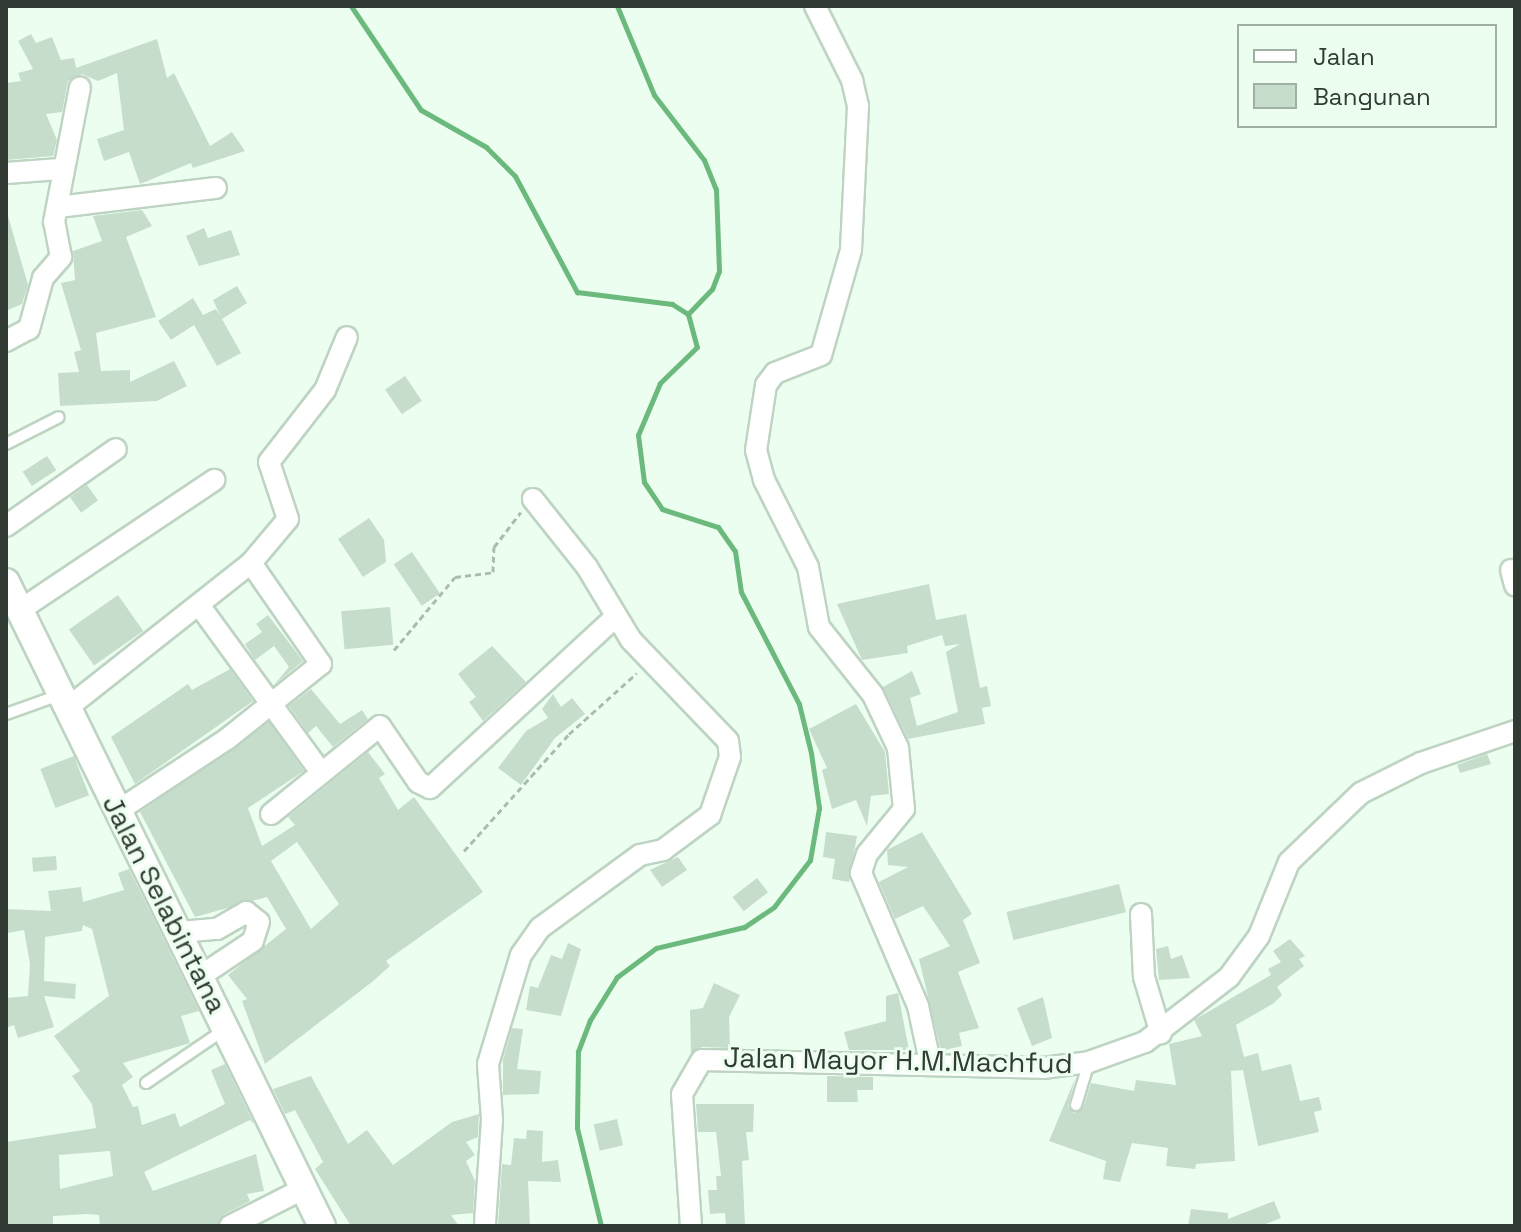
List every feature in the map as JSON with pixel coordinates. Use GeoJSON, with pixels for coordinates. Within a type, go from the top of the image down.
{"type":"FeatureCollection","features":[{"type":"Feature","properties":{"kind":"street"},"geometry":{"type":"LineString","coordinates":[[815,6],[852,80],[858,106],[851,250],[821,355],[775,373],[766,385],[756,450],[764,480],[808,567],[819,627],[873,695],[898,748],[904,809],[867,854],[861,873],[918,1006],[930,1062]]}},
{"type":"Feature","properties":{"kind":"street"},"geometry":{"type":"LineString","coordinates":[[6,341],[29,329],[43,278],[61,257],[53,225],[58,207],[60,169],[80,87]]}},
{"type":"Feature","properties":{"kind":"street"},"geometry":{"type":"LineString","coordinates":[[6,173],[60,169]]}},
{"type":"Feature","properties":{"kind":"street"},"geometry":{"type":"LineString","coordinates":[[58,207],[216,188]]}},
{"type":"Feature","properties":{"kind":"street"},"geometry":{"type":"LineString","coordinates":[[63,702],[199,605],[251,563],[288,519],[268,475],[269,462],[325,390],[347,337]]}},
{"type":"Feature","properties":{"kind":"street"},"geometry":{"type":"LineString","coordinates":[[6,526],[116,449]]}},
{"type":"Feature","properties":{"kind":"street"},"geometry":{"type":"LineString","coordinates":[[20,610],[214,480]]}},
{"type":"Feature","properties":{"kind":"street"},"geometry":{"type":"LineString","coordinates":[[485,1223],[492,1119],[488,1064],[521,955],[540,928],[640,855],[663,850],[710,815],[727,776],[728,741],[614,618],[587,567],[533,499]]}},
{"type":"Feature","properties":{"kind":"street"},"geometry":{"type":"LineString","coordinates":[[118,811],[273,706],[321,665],[251,563]]}},
{"type":"Feature","properties":{"kind":"street","name":"Jalan Selabintana"},"geometry":{"type":"LineString","coordinates":[[6,582],[63,702],[202,975],[322,1226]]}},
{"type":"Feature","properties":{"kind":"street"},"geometry":{"type":"LineString","coordinates":[[199,605],[321,772]]}},
{"type":"Feature","properties":{"kind":"street"},"geometry":{"type":"LineString","coordinates":[[271,814],[380,726],[418,782],[430,788],[614,618]]}},
{"type":"Feature","properties":{"kind":"street","name":"Jalan Mayor H.M.Machfud"},"geometry":{"type":"LineString","coordinates":[[691,1226],[681,1111],[686,1079],[702,1060],[930,1062],[1043,1068],[1089,1062],[1161,1034],[1205,1000],[1246,956],[1289,862],[1325,823],[1400,771],[1515,731]]}},
{"type":"Feature","properties":{"kind":"street"},"geometry":{"type":"LineString","coordinates":[[180,932],[217,929],[246,912],[259,922],[253,941],[202,975]]}},
{"type":"Feature","properties":{"kind":"street"},"geometry":{"type":"LineString","coordinates":[[1141,914],[1144,977],[1161,1034]]}},
{"type":"Feature","properties":{"kind":"street"},"geometry":{"type":"LineString","coordinates":[[230,1226],[303,1189]]}},
{"type":"Feature","properties":{"kind":"lane"},"geometry":{"type":"LineString","coordinates":[[6,444],[59,417]]}},
{"type":"Feature","properties":{"kind":"lane"},"geometry":{"type":"LineString","coordinates":[[6,714],[63,702]]}},
{"type":"Feature","properties":{"kind":"lane"},"geometry":{"type":"LineString","coordinates":[[146,1083],[227,1028]]}},
{"type":"Feature","properties":{"kind":"lane"},"geometry":{"type":"LineString","coordinates":[[1076,1105],[1089,1062]]}},
{"type":"Feature","properties":{"kind":"path"},"geometry":{"type":"LineString","coordinates":[[394,650],[455,577],[493,572],[494,547],[533,499]]}},
{"type":"Feature","properties":{"kind":"path"},"geometry":{"type":"LineString","coordinates":[[464,851],[569,734],[652,660]]}},
{"type":"Feature","properties":{"kind":"building"},"geometry":{"type":"Polygon","coordinates":[[[31,34],[36,43],[52,37],[61,60],[74,58],[76,68],[157,39],[167,78],[174,73],[210,146],[232,132],[245,151],[193,168],[191,163],[140,184],[129,152],[104,161],[97,139],[124,130],[117,73],[98,81],[82,74],[68,81],[62,112],[46,114],[57,140],[53,156],[6,160],[6,83],[21,81],[18,73],[33,69],[18,41],[31,34]]]}},
{"type":"Feature","properties":{"kind":"building"},"geometry":{"type":"Polygon","coordinates":[[[6,209],[28,285],[22,304],[6,311],[6,209]]]}},
{"type":"Feature","properties":{"kind":"building"},"geometry":{"type":"Polygon","coordinates":[[[142,210],[152,226],[126,237],[156,317],[96,333],[101,371],[130,370],[130,382],[174,361],[187,386],[157,401],[60,406],[58,373],[79,372],[74,352],[81,350],[61,283],[75,280],[73,251],[102,241],[93,216],[142,210]]]}},
{"type":"Feature","properties":{"kind":"building"},"geometry":{"type":"Polygon","coordinates":[[[204,228],[208,238],[231,230],[240,255],[199,266],[186,236],[204,228]]]}},
{"type":"Feature","properties":{"kind":"building"},"geometry":{"type":"Polygon","coordinates":[[[237,286],[247,303],[222,319],[241,353],[217,366],[194,325],[171,340],[158,321],[193,298],[203,315],[216,309],[221,317],[213,300],[237,286]]]}},
{"type":"Feature","properties":{"kind":"building"},"geometry":{"type":"Polygon","coordinates":[[[405,376],[422,401],[402,414],[385,389],[405,376]]]}},
{"type":"Feature","properties":{"kind":"building"},"geometry":{"type":"Polygon","coordinates":[[[47,456],[56,470],[32,486],[23,472],[47,456]]]}},
{"type":"Feature","properties":{"kind":"building"},"geometry":{"type":"Polygon","coordinates":[[[87,485],[98,500],[81,513],[70,497],[87,485]]]}},
{"type":"Feature","properties":{"kind":"building"},"geometry":{"type":"Polygon","coordinates":[[[369,518],[384,540],[386,562],[363,577],[338,539],[369,518]]]}},
{"type":"Feature","properties":{"kind":"building"},"geometry":{"type":"Polygon","coordinates":[[[412,552],[440,593],[422,606],[394,564],[412,552]]]}},
{"type":"Feature","properties":{"kind":"building"},"geometry":{"type":"Polygon","coordinates":[[[929,584],[936,620],[966,614],[980,688],[987,686],[991,706],[982,708],[985,724],[908,739],[883,687],[912,671],[921,694],[910,698],[917,726],[958,712],[946,652],[960,644],[945,646],[942,635],[907,646],[908,653],[862,660],[837,604],[929,584]]]}},
{"type":"Feature","properties":{"kind":"building"},"geometry":{"type":"Polygon","coordinates":[[[118,595],[143,631],[94,665],[69,629],[118,595]]]}},
{"type":"Feature","properties":{"kind":"building"},"geometry":{"type":"Polygon","coordinates":[[[390,607],[393,645],[344,649],[341,611],[390,607]]]}},
{"type":"Feature","properties":{"kind":"building"},"geometry":{"type":"Polygon","coordinates":[[[268,615],[303,661],[274,685],[289,667],[274,646],[255,660],[245,644],[262,632],[256,624],[268,615]]]}},
{"type":"Feature","properties":{"kind":"building"},"geometry":{"type":"Polygon","coordinates":[[[492,646],[526,682],[483,721],[469,702],[476,697],[458,674],[492,646]]]}},
{"type":"Feature","properties":{"kind":"building"},"geometry":{"type":"Polygon","coordinates":[[[230,669],[253,701],[135,784],[111,737],[188,684],[192,690],[230,669]]]}},
{"type":"Feature","properties":{"kind":"building"},"geometry":{"type":"Polygon","coordinates":[[[311,689],[340,724],[362,710],[368,719],[333,747],[316,726],[308,733],[289,706],[311,689]]]}},
{"type":"Feature","properties":{"kind":"building"},"geometry":{"type":"Polygon","coordinates":[[[553,694],[561,707],[572,698],[585,714],[555,738],[521,785],[498,768],[526,731],[548,718],[542,709],[553,694]]]}},
{"type":"Feature","properties":{"kind":"building"},"geometry":{"type":"Polygon","coordinates":[[[856,704],[885,752],[889,794],[871,796],[867,826],[856,800],[832,809],[822,770],[827,768],[809,729],[856,704]]]}},
{"type":"Feature","properties":{"kind":"building"},"geometry":{"type":"Polygon","coordinates":[[[269,722],[304,771],[248,808],[262,846],[295,825],[288,817],[368,752],[385,774],[379,778],[398,810],[414,797],[483,892],[386,961],[390,966],[372,982],[265,1064],[242,1001],[247,999],[228,975],[286,929],[267,897],[195,917],[140,812],[269,722]],[[297,842],[271,861],[311,929],[339,904],[297,842]]]}},
{"type":"Feature","properties":{"kind":"building"},"geometry":{"type":"Polygon","coordinates":[[[1487,754],[1491,764],[1460,773],[1457,765],[1487,754]]]}},
{"type":"Feature","properties":{"kind":"building"},"geometry":{"type":"Polygon","coordinates":[[[74,756],[89,795],[55,808],[40,769],[74,756]]]}},
{"type":"Feature","properties":{"kind":"building"},"geometry":{"type":"Polygon","coordinates":[[[826,832],[857,836],[849,882],[832,879],[835,859],[823,857],[826,832]]]}},
{"type":"Feature","properties":{"kind":"building"},"geometry":{"type":"Polygon","coordinates":[[[922,832],[972,914],[963,920],[980,963],[958,972],[979,1028],[959,1033],[962,1046],[941,1051],[919,959],[950,946],[923,906],[895,919],[879,882],[908,867],[888,865],[887,850],[922,832]]]}},
{"type":"Feature","properties":{"kind":"building"},"geometry":{"type":"Polygon","coordinates":[[[56,856],[57,870],[33,872],[32,858],[56,856]]]}},
{"type":"Feature","properties":{"kind":"building"},"geometry":{"type":"Polygon","coordinates":[[[678,857],[687,870],[662,887],[650,870],[678,857]]]}},
{"type":"Feature","properties":{"kind":"building"},"geometry":{"type":"Polygon","coordinates":[[[129,869],[199,1011],[181,1016],[190,1043],[123,1063],[133,1077],[122,1085],[133,1107],[138,1106],[142,1125],[175,1113],[180,1127],[225,1104],[211,1070],[225,1064],[254,1124],[250,1120],[144,1172],[153,1191],[256,1154],[264,1191],[247,1194],[250,1201],[223,1215],[217,1226],[100,1226],[99,1215],[88,1214],[53,1216],[53,1226],[7,1226],[6,1142],[96,1128],[92,1104],[72,1076],[80,1071],[54,1036],[109,996],[92,929],[83,925],[82,931],[45,937],[44,981],[76,984],[75,999],[44,996],[54,1027],[18,1038],[14,1025],[6,1028],[6,998],[28,996],[30,964],[24,930],[8,933],[6,909],[51,911],[48,891],[81,887],[83,902],[124,890],[118,873],[129,869]],[[110,1151],[59,1155],[60,1189],[113,1176],[110,1151]]]}},
{"type":"Feature","properties":{"kind":"building"},"geometry":{"type":"Polygon","coordinates":[[[757,878],[768,892],[744,911],[733,897],[757,878]]]}},
{"type":"Feature","properties":{"kind":"building"},"geometry":{"type":"Polygon","coordinates":[[[1119,884],[1126,912],[1013,940],[1006,912],[1119,884]]]}},
{"type":"Feature","properties":{"kind":"building"},"geometry":{"type":"Polygon","coordinates":[[[1290,939],[1305,956],[1299,959],[1304,966],[1277,987],[1282,995],[1274,1003],[1236,1025],[1244,1057],[1258,1053],[1262,1071],[1291,1064],[1300,1101],[1319,1097],[1322,1110],[1314,1112],[1319,1132],[1258,1146],[1243,1070],[1231,1071],[1235,1161],[1196,1164],[1195,1169],[1166,1166],[1168,1148],[1132,1143],[1120,1182],[1103,1179],[1106,1161],[1049,1141],[1075,1079],[1068,1106],[1074,1113],[1083,1108],[1091,1083],[1134,1091],[1136,1080],[1176,1085],[1169,1044],[1202,1036],[1194,1020],[1271,975],[1268,969],[1281,962],[1273,951],[1290,939]]]}},
{"type":"Feature","properties":{"kind":"building"},"geometry":{"type":"Polygon","coordinates":[[[568,943],[581,949],[561,1016],[526,1010],[530,986],[538,988],[551,955],[562,959],[568,943]]]}},
{"type":"Feature","properties":{"kind":"building"},"geometry":{"type":"Polygon","coordinates":[[[1168,946],[1171,959],[1182,955],[1190,978],[1159,980],[1156,949],[1168,946]]]}},
{"type":"Feature","properties":{"kind":"building"},"geometry":{"type":"Polygon","coordinates":[[[714,983],[740,995],[729,1017],[730,1048],[702,1047],[691,1054],[690,1010],[703,1008],[714,983]]]}},
{"type":"Feature","properties":{"kind":"building"},"geometry":{"type":"Polygon","coordinates":[[[898,993],[909,1050],[849,1050],[844,1032],[886,1021],[886,996],[898,993]]]}},
{"type":"Feature","properties":{"kind":"building"},"geometry":{"type":"Polygon","coordinates":[[[1043,997],[1052,1038],[1032,1046],[1017,1008],[1043,997]]]}},
{"type":"Feature","properties":{"kind":"building"},"geometry":{"type":"Polygon","coordinates":[[[512,1028],[523,1029],[517,1069],[541,1071],[539,1094],[503,1095],[503,1060],[512,1028]]]}},
{"type":"Feature","properties":{"kind":"building"},"geometry":{"type":"Polygon","coordinates":[[[311,1076],[348,1144],[367,1130],[393,1165],[452,1122],[479,1114],[478,1137],[466,1142],[475,1155],[466,1161],[475,1181],[473,1213],[451,1215],[459,1226],[351,1226],[315,1169],[323,1162],[295,1110],[285,1114],[273,1089],[311,1076]]]}},
{"type":"Feature","properties":{"kind":"building"},"geometry":{"type":"Polygon","coordinates":[[[827,1076],[873,1077],[873,1090],[857,1090],[858,1102],[827,1102],[827,1076]]]}},
{"type":"Feature","properties":{"kind":"building"},"geometry":{"type":"Polygon","coordinates":[[[696,1104],[754,1104],[753,1132],[746,1132],[749,1160],[742,1161],[745,1226],[726,1226],[725,1213],[710,1214],[708,1190],[717,1190],[716,1176],[721,1176],[716,1132],[698,1132],[696,1104]]]}},
{"type":"Feature","properties":{"kind":"building"},"geometry":{"type":"Polygon","coordinates":[[[617,1119],[623,1145],[600,1151],[594,1124],[617,1119]]]}},
{"type":"Feature","properties":{"kind":"building"},"geometry":{"type":"Polygon","coordinates":[[[527,1130],[543,1131],[542,1162],[558,1160],[561,1182],[528,1181],[530,1225],[498,1225],[502,1164],[511,1165],[514,1138],[526,1139],[527,1130]]]}},
{"type":"Feature","properties":{"kind":"building"},"geometry":{"type":"Polygon","coordinates":[[[1274,1201],[1281,1218],[1260,1226],[1188,1226],[1191,1209],[1228,1213],[1228,1219],[1274,1201]]]}},
{"type":"Feature","properties":{"kind":"waterway"},"geometry":{"type":"LineString","coordinates":[[351,6],[421,110],[486,147],[515,176],[577,292],[672,304],[688,314],[697,347],[660,383],[638,435],[644,482],[662,509],[718,527],[735,551],[741,592],[799,704],[811,753],[819,808],[810,860],[774,907],[744,927],[656,948],[617,977],[590,1020],[578,1052],[577,1128],[601,1226]]}},
{"type":"Feature","properties":{"kind":"waterway"},"geometry":{"type":"LineString","coordinates":[[617,6],[654,95],[704,160],[716,189],[719,271],[712,289],[688,314]]}}]}
